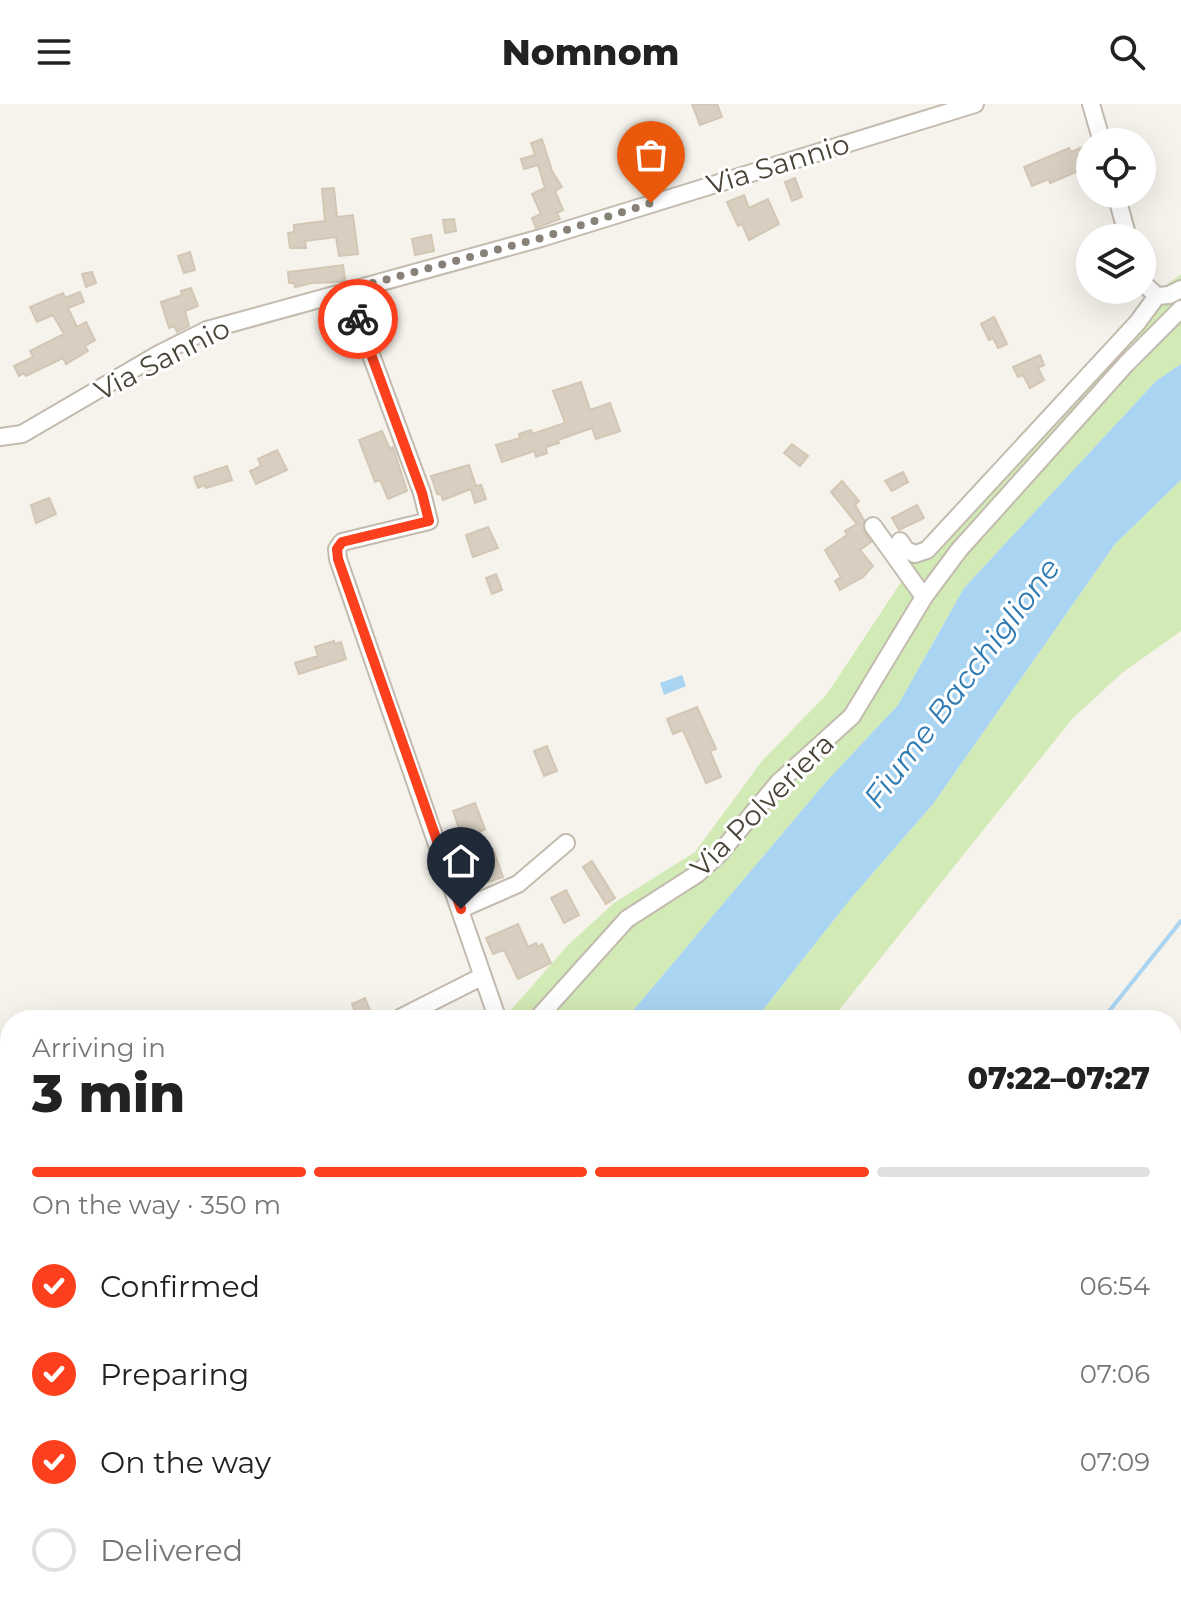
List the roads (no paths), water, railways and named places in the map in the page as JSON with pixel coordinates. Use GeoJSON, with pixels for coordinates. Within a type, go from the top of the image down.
{"type":"FeatureCollection","features":[{"type":"Feature","properties":{"kind":"street","name":"Via Sannio"},"geometry":{"type":"LineString","coordinates":[[0,437],[22,434],[159,354],[207,330],[541,238],[975,104]]}},
{"type":"Feature","properties":{"kind":"street"},"geometry":{"type":"LineString","coordinates":[[1091,104],[1098,128]]}},
{"type":"Feature","properties":{"kind":"street"},"geometry":{"type":"LineString","coordinates":[[900,541],[906,550],[915,554],[927,550],[1137,323],[1157,296],[1181,289]]}},
{"type":"Feature","properties":{"kind":"street"},"geometry":{"type":"LineString","coordinates":[[347,290],[422,493],[429,521],[342,542],[337,549],[338,559],[494,1010]]}},
{"type":"Feature","properties":{"kind":"street","name":"Via Polveriera"},"geometry":{"type":"LineString","coordinates":[[545,1010],[627,919],[697,874],[720,853],[778,783],[852,716],[924,597],[959,550],[1126,364],[1181,309]]}},
{"type":"Feature","properties":{"kind":"street"},"geometry":{"type":"LineString","coordinates":[[873,526],[924,597]]}},
{"type":"Feature","properties":{"kind":"street"},"geometry":{"type":"LineString","coordinates":[[461,909],[518,884],[566,843]]}},
{"type":"Feature","properties":{"kind":"street"},"geometry":{"type":"LineString","coordinates":[[416,1010],[481,977]]}},
{"type":"Feature","properties":{"kind":"water","name":"Fiume Bacchiglione"},"geometry":{"type":"Polygon","coordinates":[[[1181,364],[1181,480],[1115,544],[933,804],[852,897],[763,1010],[633,1010],[825,783],[898,705],[964,588],[1156,381],[1181,364]]]}},
{"type":"Feature","properties":{"kind":"water"},"geometry":{"type":"Polygon","coordinates":[[[682,675],[686,686],[664,695],[660,683],[682,675]]]}},
{"type":"Feature","properties":{"kind":"waterway"},"geometry":{"type":"LineString","coordinates":[[1110,1010],[1181,921]]}}]}
